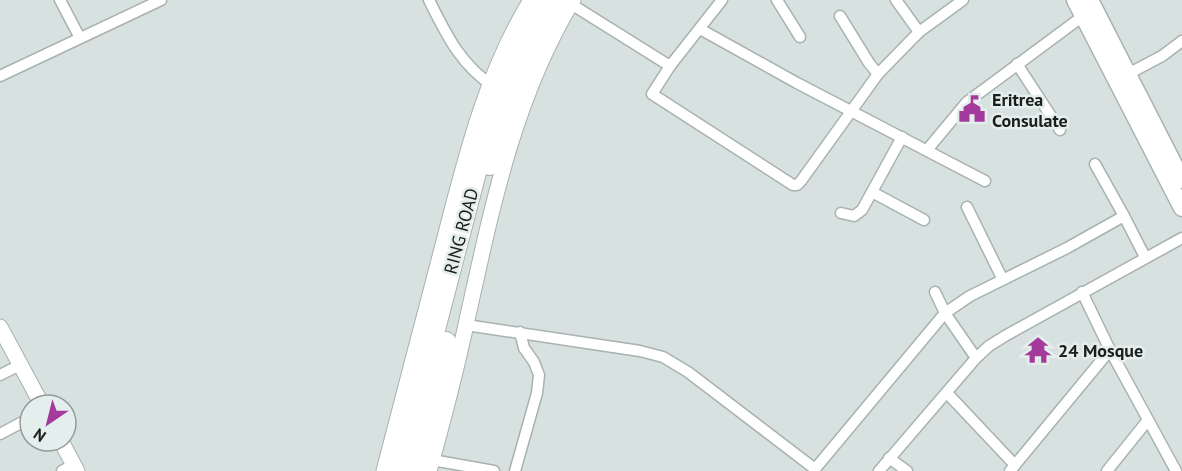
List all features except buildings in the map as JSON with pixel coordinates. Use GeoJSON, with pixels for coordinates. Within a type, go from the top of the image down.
{"type":"FeatureCollection","features":[{"type":"Feature","properties":{"kind":"highway","name":"RING ROAD"},"geometry":{"type":"LineString","coordinates":[[398,471],[479,162],[489,114],[525,35],[545,0]]}},
{"type":"Feature","properties":{"kind":"highway","name":"RING ROAD"},"geometry":{"type":"LineString","coordinates":[[415,471],[489,167],[500,90],[545,24],[568,1]]}},
{"type":"Feature","properties":{"kind":"main road"},"geometry":{"type":"LineString","coordinates":[[1075,0],[1182,208]]}},
{"type":"Feature","properties":{"kind":"main road"},"geometry":{"type":"LineString","coordinates":[[1090,0],[1182,180]]}},
{"type":"Feature","properties":{"kind":"street"},"geometry":{"type":"LineString","coordinates":[[60,0],[80,38]]}},
{"type":"Feature","properties":{"kind":"street"},"geometry":{"type":"LineString","coordinates":[[0,76],[160,0]]}},
{"type":"Feature","properties":{"kind":"street"},"geometry":{"type":"LineString","coordinates":[[429,0],[451,43],[465,63],[500,90]]}},
{"type":"Feature","properties":{"kind":"street"},"geometry":{"type":"LineString","coordinates":[[384,471],[466,154],[500,90],[510,39],[531,0]]}},
{"type":"Feature","properties":{"kind":"street"},"geometry":{"type":"LineString","coordinates":[[722,0],[670,66],[652,94],[793,185],[798,185],[878,74],[919,32],[963,0]]}},
{"type":"Feature","properties":{"kind":"street"},"geometry":{"type":"LineString","coordinates":[[777,0],[800,37]]}},
{"type":"Feature","properties":{"kind":"street"},"geometry":{"type":"LineString","coordinates":[[896,0],[919,32]]}},
{"type":"Feature","properties":{"kind":"street"},"geometry":{"type":"LineString","coordinates":[[494,471],[431,465],[497,187],[516,123],[568,1],[670,66]]}},
{"type":"Feature","properties":{"kind":"street"},"geometry":{"type":"LineString","coordinates":[[840,16],[878,74]]}},
{"type":"Feature","properties":{"kind":"street"},"geometry":{"type":"LineString","coordinates":[[927,150],[960,109],[1083,16]]}},
{"type":"Feature","properties":{"kind":"street"},"geometry":{"type":"LineString","coordinates":[[700,29],[769,68],[985,181]]}},
{"type":"Feature","properties":{"kind":"street"},"geometry":{"type":"LineString","coordinates":[[1128,74],[1162,56],[1182,40]]}},
{"type":"Feature","properties":{"kind":"street"},"geometry":{"type":"LineString","coordinates":[[1017,64],[1060,130]]}},
{"type":"Feature","properties":{"kind":"street"},"geometry":{"type":"LineString","coordinates":[[841,213],[854,216],[858,214],[902,137]]}},
{"type":"Feature","properties":{"kind":"street"},"geometry":{"type":"LineString","coordinates":[[1095,164],[1145,257]]}},
{"type":"Feature","properties":{"kind":"street"},"geometry":{"type":"LineString","coordinates":[[872,192],[924,220]]}},
{"type":"Feature","properties":{"kind":"street"},"geometry":{"type":"LineString","coordinates":[[967,207],[1002,279]]}},
{"type":"Feature","properties":{"kind":"street"},"geometry":{"type":"LineString","coordinates":[[466,325],[640,351],[663,357],[688,372],[816,470],[945,313],[970,296],[1067,248],[1124,216]]}},
{"type":"Feature","properties":{"kind":"street"},"geometry":{"type":"LineString","coordinates":[[879,471],[976,358],[989,346],[1182,238]]}},
{"type":"Feature","properties":{"kind":"street"},"geometry":{"type":"LineString","coordinates":[[935,292],[945,313],[976,358]]}},
{"type":"Feature","properties":{"kind":"street"},"geometry":{"type":"LineString","coordinates":[[1082,292],[1110,350],[1176,471]]}},
{"type":"Feature","properties":{"kind":"street"},"geometry":{"type":"LineString","coordinates":[[0,327],[35,393]]}},
{"type":"Feature","properties":{"kind":"street"},"geometry":{"type":"LineString","coordinates":[[515,471],[537,393],[539,375],[534,362],[524,348],[520,332]]}},
{"type":"Feature","properties":{"kind":"street"},"geometry":{"type":"LineString","coordinates":[[947,393],[1013,468],[1110,350]]}},
{"type":"Feature","properties":{"kind":"street"},"geometry":{"type":"LineString","coordinates":[[0,375],[20,365]]}},
{"type":"Feature","properties":{"kind":"street"},"geometry":{"type":"LineString","coordinates":[[1107,471],[1148,420]]}},
{"type":"Feature","properties":{"kind":"street"},"geometry":{"type":"LineString","coordinates":[[0,434],[18,424]]}},
{"type":"Feature","properties":{"kind":"street"},"geometry":{"type":"LineString","coordinates":[[65,453],[71,469]]}},
{"type":"Feature","properties":{"kind":"street"},"geometry":{"type":"LineString","coordinates":[[889,458],[907,471]]}},
{"type":"Feature","properties":{"kind":"place","name":"Eritrea Consulate"},"geometry":{"type":"Point","coordinates":[972,109]}},
{"type":"Feature","properties":{"kind":"place","name":"24 Mosque"},"geometry":{"type":"Point","coordinates":[1038,350]}}]}
